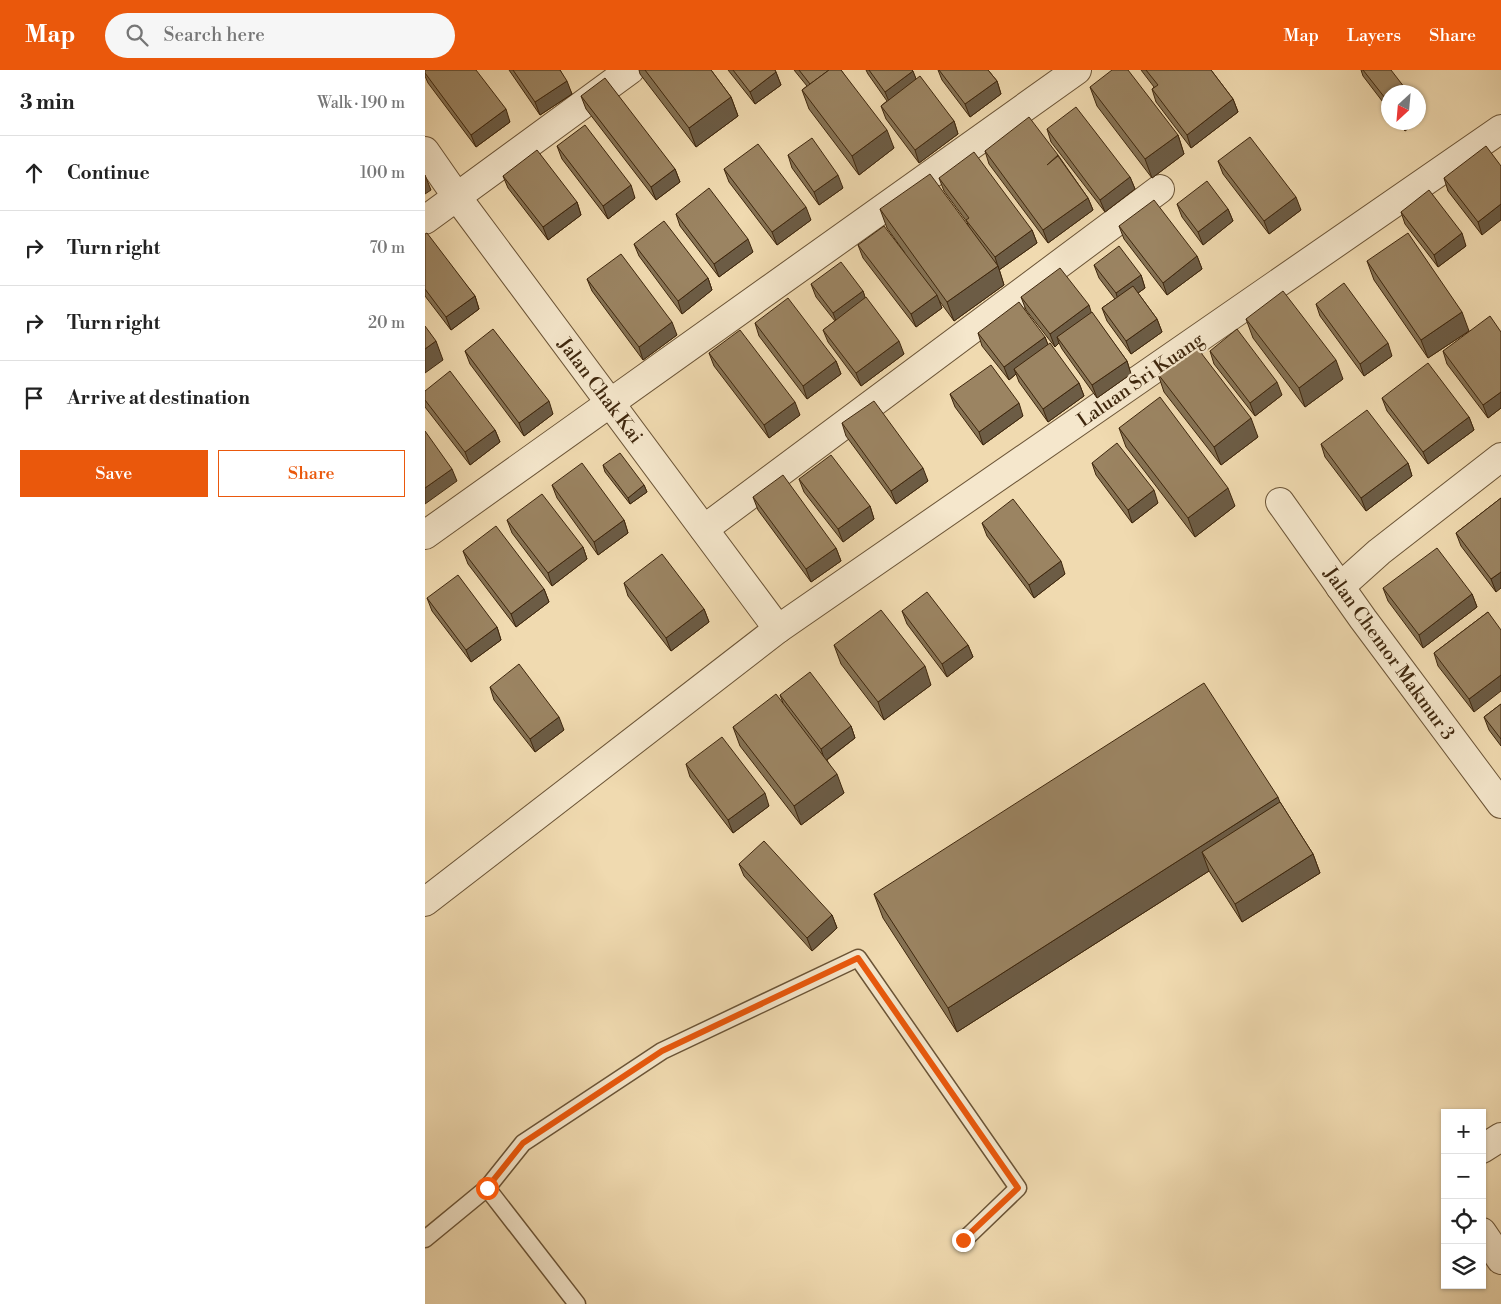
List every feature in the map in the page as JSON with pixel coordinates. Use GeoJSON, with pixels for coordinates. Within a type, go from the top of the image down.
{"type":"FeatureCollection","features":[{"type":"Feature","properties":{"kind":"street"},"geometry":{"type":"LineString","coordinates":[[425,220],[630,70]]}},
{"type":"Feature","properties":{"kind":"street"},"geometry":{"type":"LineString","coordinates":[[425,535],[1077,70]]}},
{"type":"Feature","properties":{"kind":"street","name":"Laluan Sri Kuang"},"geometry":{"type":"LineString","coordinates":[[425,902],[778,629],[1501,130]]}},
{"type":"Feature","properties":{"kind":"street","name":"Jalan Chak Kai"},"geometry":{"type":"LineString","coordinates":[[425,151],[457,197],[778,629]]}},
{"type":"Feature","properties":{"kind":"street"},"geometry":{"type":"LineString","coordinates":[[704,529],[1160,189]]}},
{"type":"Feature","properties":{"kind":"street"},"geometry":{"type":"LineString","coordinates":[[1340,587],[1379,552],[1501,457]]}},
{"type":"Feature","properties":{"kind":"street","name":"Jalan Chemor Makmur 3"},"geometry":{"type":"LineString","coordinates":[[1280,502],[1340,587],[1501,804]]}},
{"type":"Feature","properties":{"kind":"street"},"geometry":{"type":"LineString","coordinates":[[1486,1146],[1501,1137]]}},
{"type":"Feature","properties":{"kind":"street"},"geometry":{"type":"LineString","coordinates":[[1486,1238],[1501,1260]]}},
{"type":"Feature","properties":{"kind":"lane"},"geometry":{"type":"LineString","coordinates":[[425,1239],[487,1188],[523,1143],[662,1051],[858,958],[1018,1188],[963,1240]]}},
{"type":"Feature","properties":{"kind":"lane"},"geometry":{"type":"LineString","coordinates":[[487,1188],[577,1304]]}},
{"type":"Feature","properties":{"kind":"building"},"geometry":{"type":"Polygon","coordinates":[[[425,70],[476,70],[506,109],[471,135],[425,73],[425,70]]]}},
{"type":"Feature","properties":{"kind":"building"},"geometry":{"type":"Polygon","coordinates":[[[513,70],[560,70],[567,81],[535,102],[513,70]]]}},
{"type":"Feature","properties":{"kind":"building"},"geometry":{"type":"Polygon","coordinates":[[[645,70],[711,70],[731,97],[689,128],[645,70]]]}},
{"type":"Feature","properties":{"kind":"building"},"geometry":{"type":"Polygon","coordinates":[[[733,70],[775,70],[776,72],[750,92],[733,70]]]}},
{"type":"Feature","properties":{"kind":"building"},"geometry":{"type":"Polygon","coordinates":[[[799,70],[829,70],[810,84],[799,70]]]}},
{"type":"Feature","properties":{"kind":"building"},"geometry":{"type":"Polygon","coordinates":[[[829,70],[841,70],[887,130],[852,156],[802,90],[829,70]]]}},
{"type":"Feature","properties":{"kind":"building"},"geometry":{"type":"Polygon","coordinates":[[[869,70],[912,70],[913,71],[885,92],[869,70]]]}},
{"type":"Feature","properties":{"kind":"building"},"geometry":{"type":"Polygon","coordinates":[[[939,70],[988,70],[997,81],[965,104],[939,70]]]}},
{"type":"Feature","properties":{"kind":"building"},"geometry":{"type":"Polygon","coordinates":[[[1112,70],[1128,70],[1178,135],[1145,159],[1090,87],[1112,70]]]}},
{"type":"Feature","properties":{"kind":"building"},"geometry":{"type":"Polygon","coordinates":[[[1146,70],[1211,70],[1233,99],[1187,135],[1152,89],[1158,85],[1146,70]]]}},
{"type":"Feature","properties":{"kind":"building"},"geometry":{"type":"Polygon","coordinates":[[[1363,70],[1391,70],[1403,85],[1381,85],[1381,93],[1363,70]]]}},
{"type":"Feature","properties":{"kind":"building"},"geometry":{"type":"Polygon","coordinates":[[[920,76],[954,121],[915,150],[881,106],[920,76]]]}},
{"type":"Feature","properties":{"kind":"building"},"geometry":{"type":"Polygon","coordinates":[[[605,78],[675,169],[651,187],[581,96],[605,78]]]}},
{"type":"Feature","properties":{"kind":"building"},"geometry":{"type":"Polygon","coordinates":[[[1076,107],[1130,177],[1100,200],[1047,129],[1076,107]]]}},
{"type":"Feature","properties":{"kind":"building"},"geometry":{"type":"Polygon","coordinates":[[[1029,117],[1058,155],[1047,165],[1058,156],[1088,198],[1043,230],[985,151],[1029,117]]]}},
{"type":"Feature","properties":{"kind":"building"},"geometry":{"type":"Polygon","coordinates":[[[585,125],[631,185],[603,206],[557,146],[585,125]]]}},
{"type":"Feature","properties":{"kind":"building"},"geometry":{"type":"Polygon","coordinates":[[[1250,137],[1296,197],[1264,221],[1218,161],[1250,137]]]}},
{"type":"Feature","properties":{"kind":"building"},"geometry":{"type":"Polygon","coordinates":[[[812,138],[838,175],[814,192],[788,155],[812,138]]]}},
{"type":"Feature","properties":{"kind":"building"},"geometry":{"type":"Polygon","coordinates":[[[758,144],[806,207],[772,232],[724,169],[758,144]]]}},
{"type":"Feature","properties":{"kind":"building"},"geometry":{"type":"Polygon","coordinates":[[[1486,146],[1501,166],[1501,204],[1478,222],[1444,178],[1486,146]]]}},
{"type":"Feature","properties":{"kind":"building"},"geometry":{"type":"Polygon","coordinates":[[[537,150],[577,202],[543,227],[503,176],[537,150]]]}},
{"type":"Feature","properties":{"kind":"building"},"geometry":{"type":"Polygon","coordinates":[[[974,152],[1032,230],[995,257],[966,220],[969,218],[939,178],[974,152]]]}},
{"type":"Feature","properties":{"kind":"building"},"geometry":{"type":"Polygon","coordinates":[[[930,174],[998,266],[947,302],[880,209],[930,174]]]}},
{"type":"Feature","properties":{"kind":"building"},"geometry":{"type":"Polygon","coordinates":[[[1207,181],[1228,209],[1198,232],[1177,204],[1207,181]]]}},
{"type":"Feature","properties":{"kind":"building"},"geometry":{"type":"Polygon","coordinates":[[[709,188],[748,239],[714,264],[676,214],[709,188]]]}},
{"type":"Feature","properties":{"kind":"building"},"geometry":{"type":"Polygon","coordinates":[[[1429,190],[1462,233],[1434,255],[1401,212],[1429,190]]]}},
{"type":"Feature","properties":{"kind":"building"},"geometry":{"type":"Polygon","coordinates":[[[1154,200],[1197,256],[1163,283],[1119,226],[1154,200]]]}},
{"type":"Feature","properties":{"kind":"building"},"geometry":{"type":"Polygon","coordinates":[[[664,221],[708,278],[678,301],[634,244],[664,221]]]}},
{"type":"Feature","properties":{"kind":"building"},"geometry":{"type":"Polygon","coordinates":[[[884,226],[937,295],[911,314],[858,245],[884,226]]]}},
{"type":"Feature","properties":{"kind":"building"},"geometry":{"type":"Polygon","coordinates":[[[427,233],[475,296],[446,317],[425,289],[425,234],[427,233]]]}},
{"type":"Feature","properties":{"kind":"building"},"geometry":{"type":"Polygon","coordinates":[[[1408,233],[1462,312],[1421,340],[1367,261],[1408,233]]]}},
{"type":"Feature","properties":{"kind":"building"},"geometry":{"type":"Polygon","coordinates":[[[1119,246],[1141,275],[1116,293],[1094,265],[1119,246]]]}},
{"type":"Feature","properties":{"kind":"building"},"geometry":{"type":"Polygon","coordinates":[[[621,254],[672,322],[639,347],[587,279],[621,254]]]}},
{"type":"Feature","properties":{"kind":"building"},"geometry":{"type":"Polygon","coordinates":[[[841,262],[863,291],[833,313],[811,284],[841,262]]]}},
{"type":"Feature","properties":{"kind":"building"},"geometry":{"type":"Polygon","coordinates":[[[1060,268],[1089,305],[1050,334],[1021,297],[1060,268]]]}},
{"type":"Feature","properties":{"kind":"building"},"geometry":{"type":"Polygon","coordinates":[[[1344,283],[1388,343],[1360,364],[1316,304],[1344,283]]]}},
{"type":"Feature","properties":{"kind":"building"},"geometry":{"type":"Polygon","coordinates":[[[1133,286],[1157,319],[1126,341],[1102,308],[1133,286]]]}},
{"type":"Feature","properties":{"kind":"building"},"geometry":{"type":"Polygon","coordinates":[[[1283,291],[1336,360],[1299,388],[1246,319],[1283,291]]]}},
{"type":"Feature","properties":{"kind":"building"},"geometry":{"type":"Polygon","coordinates":[[[866,297],[899,341],[856,373],[823,330],[866,297]]]}},
{"type":"Feature","properties":{"kind":"building"},"geometry":{"type":"Polygon","coordinates":[[[788,298],[836,361],[803,386],[755,323],[788,298]]]}},
{"type":"Feature","properties":{"kind":"building"},"geometry":{"type":"Polygon","coordinates":[[[1019,302],[1045,337],[1004,367],[978,333],[1019,302]]]}},
{"type":"Feature","properties":{"kind":"building"},"geometry":{"type":"Polygon","coordinates":[[[1092,312],[1127,361],[1092,385],[1057,337],[1092,312]]]}},
{"type":"Feature","properties":{"kind":"building"},"geometry":{"type":"Polygon","coordinates":[[[1490,316],[1501,332],[1501,392],[1483,405],[1443,351],[1490,316]]]}},
{"type":"Feature","properties":{"kind":"building"},"geometry":{"type":"Polygon","coordinates":[[[425,326],[436,341],[425,349],[425,326]]]}},
{"type":"Feature","properties":{"kind":"building"},"geometry":{"type":"Polygon","coordinates":[[[493,329],[549,401],[519,423],[465,351],[493,329]]]}},
{"type":"Feature","properties":{"kind":"building"},"geometry":{"type":"Polygon","coordinates":[[[1237,329],[1277,382],[1250,403],[1210,351],[1237,329]]]}},
{"type":"Feature","properties":{"kind":"building"},"geometry":{"type":"Polygon","coordinates":[[[740,330],[795,402],[764,425],[709,353],[740,330]]]}},
{"type":"Feature","properties":{"kind":"building"},"geometry":{"type":"Polygon","coordinates":[[[1050,343],[1079,383],[1043,409],[1014,369],[1050,343]]]}},
{"type":"Feature","properties":{"kind":"building"},"geometry":{"type":"Polygon","coordinates":[[[1195,345],[1251,418],[1214,447],[1158,374],[1195,345]]]}},
{"type":"Feature","properties":{"kind":"building"},"geometry":{"type":"Polygon","coordinates":[[[1428,363],[1469,417],[1423,452],[1382,398],[1428,363]]]}},
{"type":"Feature","properties":{"kind":"building"},"geometry":{"type":"Polygon","coordinates":[[[991,365],[1019,403],[979,432],[950,394],[991,365]]]}},
{"type":"Feature","properties":{"kind":"building"},"geometry":{"type":"Polygon","coordinates":[[[450,371],[495,430],[465,452],[425,400],[425,391],[450,371]]]}},
{"type":"Feature","properties":{"kind":"building"},"geometry":{"type":"Polygon","coordinates":[[[1160,397],[1228,488],[1188,518],[1119,428],[1160,397]]]}},
{"type":"Feature","properties":{"kind":"building"},"geometry":{"type":"Polygon","coordinates":[[[874,401],[923,468],[891,491],[842,423],[874,401]]]}},
{"type":"Feature","properties":{"kind":"building"},"geometry":{"type":"Polygon","coordinates":[[[1367,410],[1408,463],[1361,498],[1321,444],[1367,410]]]}},
{"type":"Feature","properties":{"kind":"building"},"geometry":{"type":"Polygon","coordinates":[[[425,431],[452,469],[425,488],[425,431]]]}},
{"type":"Feature","properties":{"kind":"building"},"geometry":{"type":"Polygon","coordinates":[[[1117,443],[1154,490],[1128,510],[1092,463],[1117,443]]]}},
{"type":"Feature","properties":{"kind":"building"},"geometry":{"type":"Polygon","coordinates":[[[620,453],[644,485],[628,498],[603,465],[620,453]]]}},
{"type":"Feature","properties":{"kind":"building"},"geometry":{"type":"Polygon","coordinates":[[[831,455],[870,506],[838,529],[799,479],[831,455]]]}},
{"type":"Feature","properties":{"kind":"building"},"geometry":{"type":"Polygon","coordinates":[[[582,463],[624,520],[594,542],[552,485],[582,463]]]}},
{"type":"Feature","properties":{"kind":"building"},"geometry":{"type":"Polygon","coordinates":[[[783,475],[836,548],[806,569],[753,497],[783,475]]]}},
{"type":"Feature","properties":{"kind":"building"},"geometry":{"type":"Polygon","coordinates":[[[542,494],[583,547],[548,573],[507,520],[542,494]]]}},
{"type":"Feature","properties":{"kind":"building"},"geometry":{"type":"Polygon","coordinates":[[[1501,498],[1501,572],[1491,579],[1456,533],[1501,498]]]}},
{"type":"Feature","properties":{"kind":"building"},"geometry":{"type":"Polygon","coordinates":[[[1013,499],[1061,561],[1029,585],[982,523],[1013,499]]]}},
{"type":"Feature","properties":{"kind":"building"},"geometry":{"type":"Polygon","coordinates":[[[496,526],[544,589],[511,614],[463,551],[496,526]]]}},
{"type":"Feature","properties":{"kind":"building"},"geometry":{"type":"Polygon","coordinates":[[[1437,548],[1472,594],[1419,635],[1383,588],[1437,548]]]}},
{"type":"Feature","properties":{"kind":"building"},"geometry":{"type":"Polygon","coordinates":[[[662,554],[704,609],[666,638],[624,583],[662,554]]]}},
{"type":"Feature","properties":{"kind":"building"},"geometry":{"type":"Polygon","coordinates":[[[458,575],[497,627],[466,650],[427,598],[458,575]]]}},
{"type":"Feature","properties":{"kind":"building"},"geometry":{"type":"Polygon","coordinates":[[[927,592],[968,645],[942,664],[902,611],[927,592]]]}},
{"type":"Feature","properties":{"kind":"building"},"geometry":{"type":"Polygon","coordinates":[[[881,610],[925,666],[878,702],[834,645],[881,610]]]}},
{"type":"Feature","properties":{"kind":"building"},"geometry":{"type":"Polygon","coordinates":[[[1488,612],[1501,630],[1501,675],[1469,699],[1434,653],[1488,612]]]}},
{"type":"Feature","properties":{"kind":"building"},"geometry":{"type":"Polygon","coordinates":[[[519,664],[559,717],[530,739],[490,687],[519,664]]]}},
{"type":"Feature","properties":{"kind":"building"},"geometry":{"type":"Polygon","coordinates":[[[810,672],[851,726],[821,749],[780,695],[810,672]]]}},
{"type":"Feature","properties":{"kind":"building"},"geometry":{"type":"Polygon","coordinates":[[[1204,683],[1278,797],[948,1008],[874,894],[1204,683]]]}},
{"type":"Feature","properties":{"kind":"building"},"geometry":{"type":"Polygon","coordinates":[[[776,694],[837,774],[794,806],[733,727],[776,694]]]}},
{"type":"Feature","properties":{"kind":"building"},"geometry":{"type":"Polygon","coordinates":[[[1501,704],[1501,739],[1484,717],[1501,704]]]}},
{"type":"Feature","properties":{"kind":"building"},"geometry":{"type":"Polygon","coordinates":[[[722,737],[765,793],[728,820],[686,764],[722,737]]]}},
{"type":"Feature","properties":{"kind":"building"},"geometry":{"type":"Polygon","coordinates":[[[1280,802],[1313,854],[1235,904],[1202,852],[1280,802]]]}},
{"type":"Feature","properties":{"kind":"building"},"geometry":{"type":"Polygon","coordinates":[[[764,841],[832,915],[807,938],[739,864],[764,841]]]}},
{"type":"Feature","properties":{"kind":"route"},"geometry":{"type":"LineString","coordinates":[[487,1188],[523,1143],[662,1051],[858,958],[1018,1188],[963,1240]]}}]}
